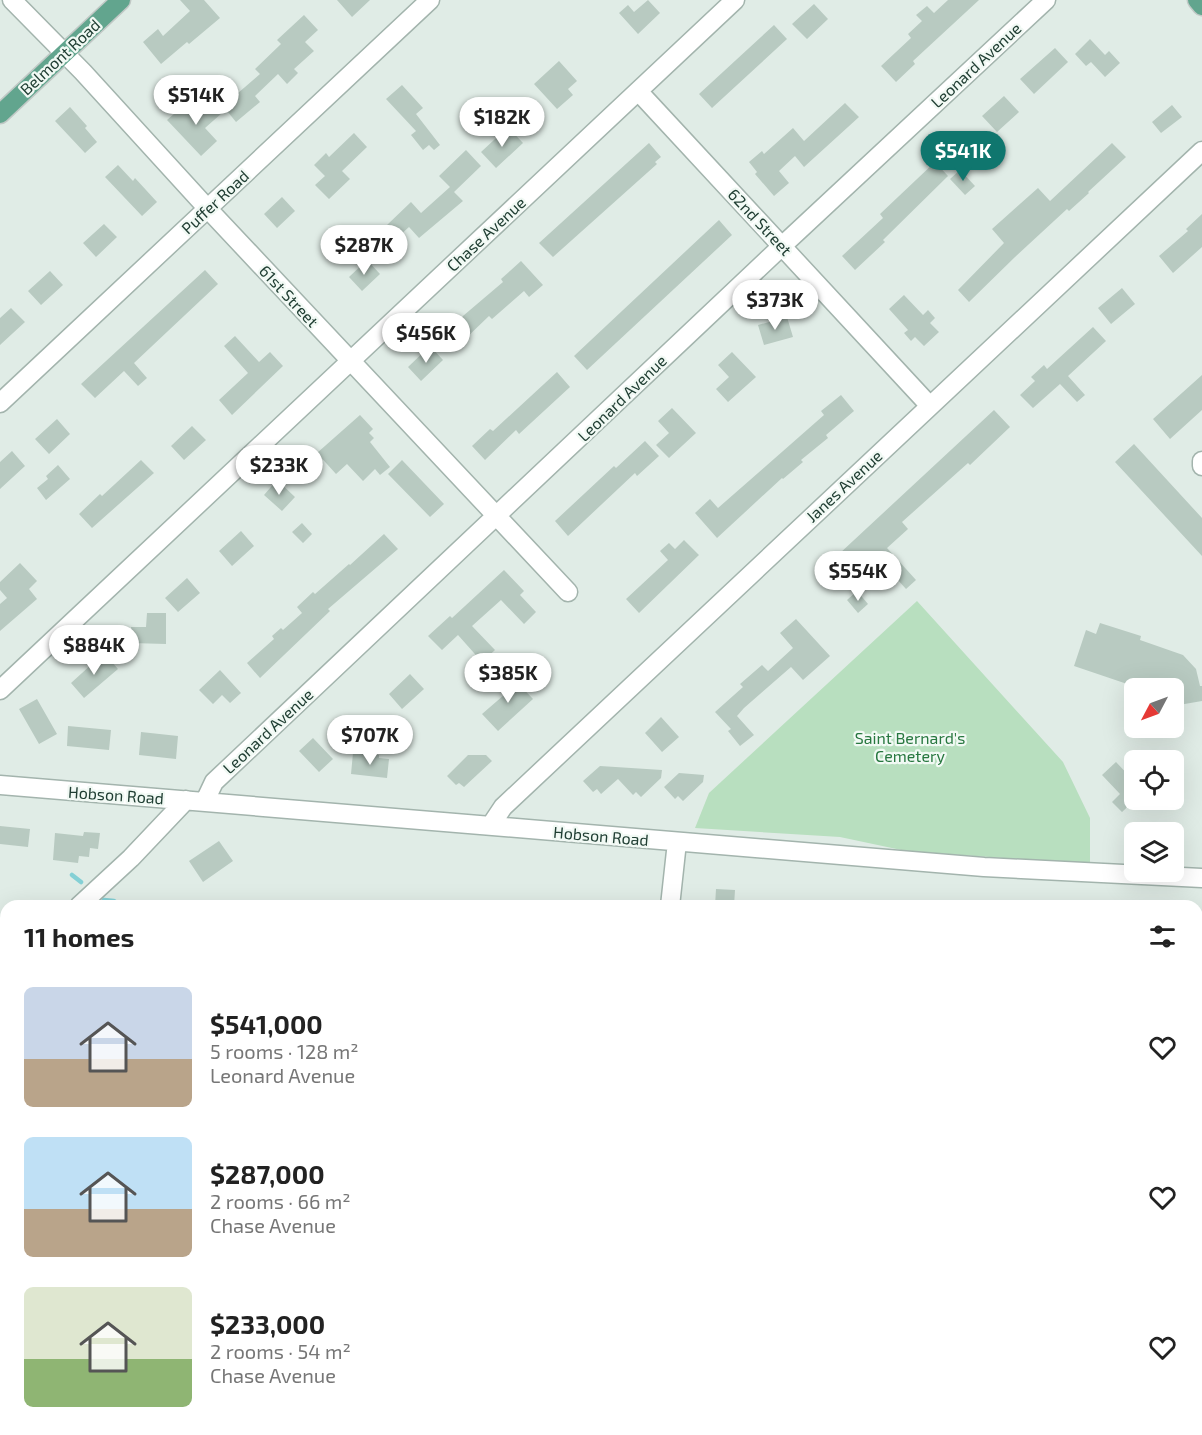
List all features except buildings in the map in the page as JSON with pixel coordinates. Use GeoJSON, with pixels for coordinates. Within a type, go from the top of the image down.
{"type":"FeatureCollection","features":[{"type":"Feature","properties":{"kind":"main road","name":"Belmont Road"},"geometry":{"type":"LineString","coordinates":[[0,114],[121,0]]}},
{"type":"Feature","properties":{"kind":"main road"},"geometry":{"type":"LineString","coordinates":[[1197,0],[1202,6]]}},
{"type":"Feature","properties":{"kind":"street","name":"61st Street"},"geometry":{"type":"LineString","coordinates":[[12,0],[568,592]]}},
{"type":"Feature","properties":{"kind":"street","name":"Puffer Road"},"geometry":{"type":"LineString","coordinates":[[0,403],[430,0]]}},
{"type":"Feature","properties":{"kind":"street","name":"Chase Avenue"},"geometry":{"type":"LineString","coordinates":[[0,690],[735,0]]}},
{"type":"Feature","properties":{"kind":"street","name":"Leonard Avenue"},"geometry":{"type":"LineString","coordinates":[[205,801],[214,782],[1046,0]]}},
{"type":"Feature","properties":{"kind":"street","name":"62nd Street"},"geometry":{"type":"LineString","coordinates":[[638,91],[930,406]]}},
{"type":"Feature","properties":{"kind":"street","name":"Janes Avenue"},"geometry":{"type":"LineString","coordinates":[[490,825],[503,807],[1202,151]]}},
{"type":"Feature","properties":{"kind":"street"},"geometry":{"type":"LineString","coordinates":[[1202,461],[1202,466]]}},
{"type":"Feature","properties":{"kind":"street","name":"Hobson Road"},"geometry":{"type":"LineString","coordinates":[[0,785],[984,867],[1202,878]]}},
{"type":"Feature","properties":{"kind":"street"},"geometry":{"type":"LineString","coordinates":[[86,900],[131,858],[186,800]]}},
{"type":"Feature","properties":{"kind":"street"},"geometry":{"type":"LineString","coordinates":[[671,900],[677,842]]}},
{"type":"Feature","properties":{"kind":"green space","name":"Saint Bernard's Cemetery"},"geometry":{"type":"Polygon","coordinates":[[[917,601],[1063,762],[1090,818],[1090,864],[906,851],[840,837],[695,828],[709,793],[917,601]]]}},
{"type":"Feature","properties":{"kind":"waterway"},"geometry":{"type":"LineString","coordinates":[[72,875],[81,882]]}}]}
